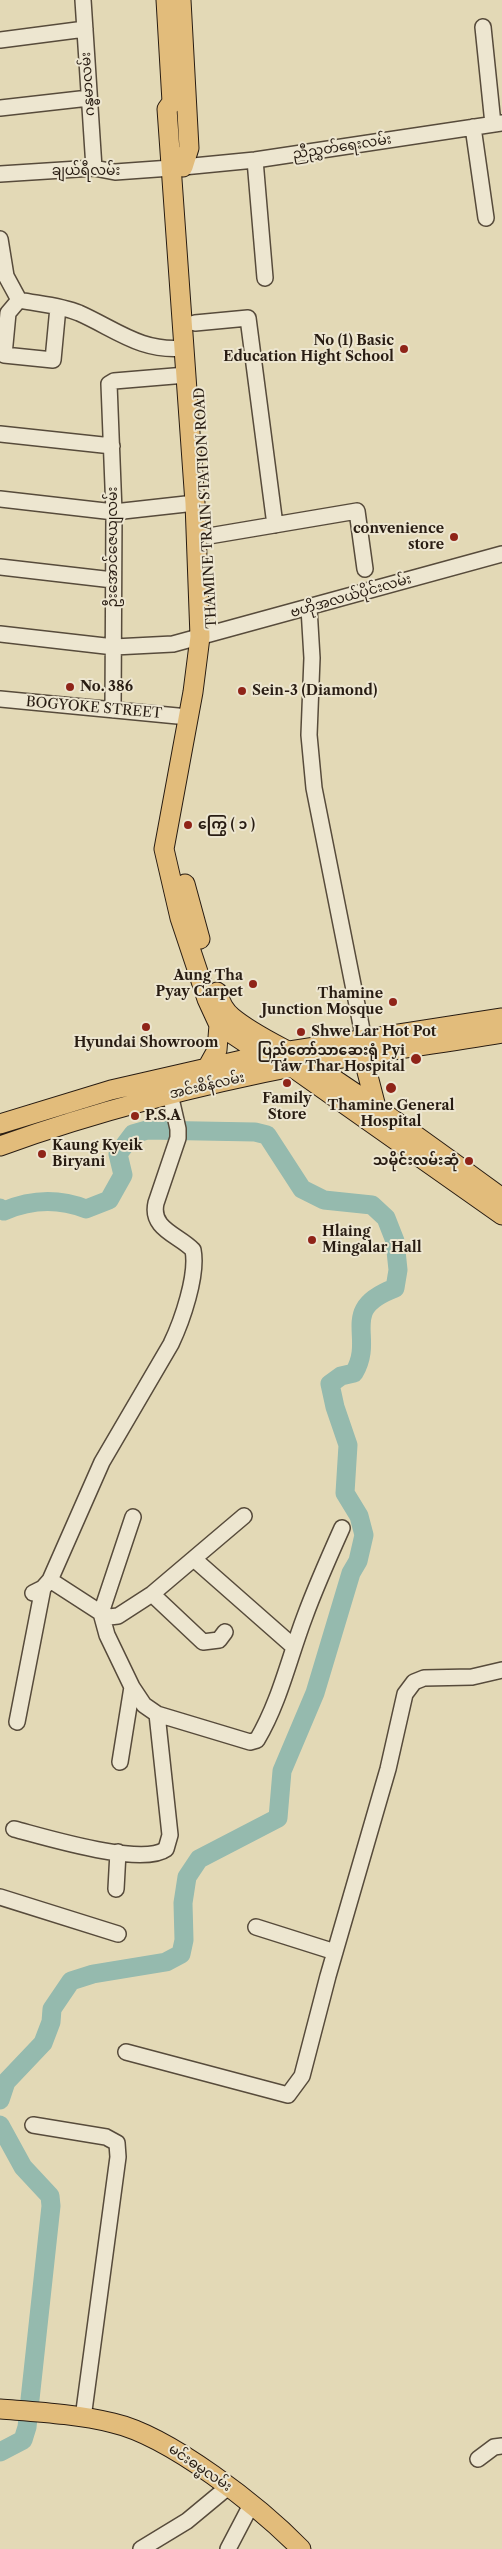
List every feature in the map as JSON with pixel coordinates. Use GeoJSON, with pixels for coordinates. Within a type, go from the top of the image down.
{"type":"FeatureCollection","features":[{"type":"Feature","properties":{"kind":"main road"},"geometry":{"type":"LineString","coordinates":[[156,0],[166,162],[177,168],[189,148],[181,0]]}},
{"type":"Feature","properties":{"kind":"main road","name":"THAMINE TRAIN STATION ROAD"},"geometry":{"type":"LineString","coordinates":[[166,0],[172,102],[178,109],[177,168],[202,519],[207,635],[175,848],[210,975],[223,1009],[297,1061]]}},
{"type":"Feature","properties":{"kind":"main road","name":"THAMINE TRAIN STATION ROAD"},"geometry":{"type":"LineString","coordinates":[[177,168],[195,323],[186,375],[202,519]]}},
{"type":"Feature","properties":{"kind":"main road","name":"THAMINE TRAIN STATION ROAD"},"geometry":{"type":"LineString","coordinates":[[207,635],[188,717],[164,849],[180,918],[207,999],[219,1025]]}},
{"type":"Feature","properties":{"kind":"main road"},"geometry":{"type":"LineString","coordinates":[[376,1107],[366,1068],[368,1047],[438,1028],[502,1018]]}},
{"type":"Feature","properties":{"kind":"main road"},"geometry":{"type":"LineString","coordinates":[[207,1068],[216,1050],[219,1025],[264,1054]]}},
{"type":"Feature","properties":{"kind":"main road","name":"အင်းစိန်လမ်း"},"geometry":{"type":"LineString","coordinates":[[0,1146],[92,1114],[297,1061],[368,1047],[420,1047],[502,1033]]}},
{"type":"Feature","properties":{"kind":"main road","name":"အင်းစိန်လမ်း"},"geometry":{"type":"LineString","coordinates":[[0,1124],[111,1090],[264,1054],[297,1061]]}},
{"type":"Feature","properties":{"kind":"main road"},"geometry":{"type":"LineString","coordinates":[[297,1061],[376,1107],[502,1198]]}},
{"type":"Feature","properties":{"kind":"main road"},"geometry":{"type":"LineString","coordinates":[[297,1061],[502,1215]]}},
{"type":"Feature","properties":{"kind":"main road","name":"မင်းဓမ္မလမ်း"},"geometry":{"type":"LineString","coordinates":[[9,2409],[114,2423],[161,2442],[228,2487],[301,2549]]}},
{"type":"Feature","properties":{"kind":"street","name":"ဂန္ဓမာလမ်း"},"geometry":{"type":"LineString","coordinates":[[83,0],[94,168]]}},
{"type":"Feature","properties":{"kind":"street"},"geometry":{"type":"LineString","coordinates":[[483,27],[497,124]]}},
{"type":"Feature","properties":{"kind":"street"},"geometry":{"type":"LineString","coordinates":[[0,40],[85,29]]}},
{"type":"Feature","properties":{"kind":"street"},"geometry":{"type":"LineString","coordinates":[[0,108],[89,98]]}},
{"type":"Feature","properties":{"kind":"street","name":"ညီညွှတ်ရေးလမ်း"},"geometry":{"type":"LineString","coordinates":[[177,168],[255,160],[497,124]]}},
{"type":"Feature","properties":{"kind":"street"},"geometry":{"type":"LineString","coordinates":[[473,127],[486,218]]}},
{"type":"Feature","properties":{"kind":"street"},"geometry":{"type":"LineString","coordinates":[[255,160],[265,278]]}},
{"type":"Feature","properties":{"kind":"street","name":"ချယ်ရီလမ်း"},"geometry":{"type":"LineString","coordinates":[[0,174],[94,168],[115,172],[177,168]]}},
{"type":"Feature","properties":{"kind":"street"},"geometry":{"type":"LineString","coordinates":[[0,239],[6,276],[19,300]]}},
{"type":"Feature","properties":{"kind":"street"},"geometry":{"type":"LineString","coordinates":[[58,306],[53,360],[4,355],[4,313],[19,300],[58,306],[78,313],[140,344],[166,349],[189,350]]}},
{"type":"Feature","properties":{"kind":"street"},"geometry":{"type":"LineString","coordinates":[[195,323],[248,318],[275,525]]}},
{"type":"Feature","properties":{"kind":"street","name":"ဦးအောင်ဇေယျလမ်း"},"geometry":{"type":"LineString","coordinates":[[113,710],[114,512],[110,384],[114,381],[186,375]]}},
{"type":"Feature","properties":{"kind":"street"},"geometry":{"type":"LineString","coordinates":[[0,434],[112,446]]}},
{"type":"Feature","properties":{"kind":"street"},"geometry":{"type":"LineString","coordinates":[[0,499],[114,512],[275,525],[357,511],[365,569]]}},
{"type":"Feature","properties":{"kind":"street","name":"ဗဟိုအလယ်ပိုင်းလမ်း"},"geometry":{"type":"LineString","coordinates":[[0,634],[114,647],[173,644],[502,554]]}},
{"type":"Feature","properties":{"kind":"street"},"geometry":{"type":"LineString","coordinates":[[0,567],[113,580]]}},
{"type":"Feature","properties":{"kind":"street"},"geometry":{"type":"LineString","coordinates":[[309,608],[312,658],[309,735],[314,788],[368,1047]]}},
{"type":"Feature","properties":{"kind":"street","name":"BOGYOKE STREET"},"geometry":{"type":"LineString","coordinates":[[0,699],[188,717]]}},
{"type":"Feature","properties":{"kind":"street"},"geometry":{"type":"LineString","coordinates":[[17,1722],[42,1587],[102,1462],[174,1337],[192,1276],[195,1262],[193,1250],[159,1223],[154,1214],[178,1138],[178,1129],[170,1094]]}},
{"type":"Feature","properties":{"kind":"street"},"geometry":{"type":"LineString","coordinates":[[133,1516],[101,1613],[107,1635],[132,1687],[144,1705],[157,1714],[250,1742],[257,1740],[270,1719],[286,1678],[294,1647],[308,1607],[342,1528]]}},
{"type":"Feature","properties":{"kind":"street"},"geometry":{"type":"LineString","coordinates":[[42,1587],[109,1617],[118,1616],[152,1594],[244,1516]]}},
{"type":"Feature","properties":{"kind":"street"},"geometry":{"type":"LineString","coordinates":[[194,1559],[294,1647]]}},
{"type":"Feature","properties":{"kind":"street"},"geometry":{"type":"LineString","coordinates":[[152,1594],[202,1642],[219,1640],[225,1632]]}},
{"type":"Feature","properties":{"kind":"street"},"geometry":{"type":"LineString","coordinates":[[126,2052],[288,2095],[302,2076],[335,1952],[388,1768],[405,1694],[414,1682],[424,1678],[472,1678],[502,1670]]}},
{"type":"Feature","properties":{"kind":"street"},"geometry":{"type":"LineString","coordinates":[[120,1762],[132,1687]]}},
{"type":"Feature","properties":{"kind":"street"},"geometry":{"type":"LineString","coordinates":[[14,1829],[103,1852],[153,1856],[166,1850],[169,1842],[157,1714]]}},
{"type":"Feature","properties":{"kind":"street"},"geometry":{"type":"LineString","coordinates":[[116,1889],[118,1852]]}},
{"type":"Feature","properties":{"kind":"street"},"geometry":{"type":"LineString","coordinates":[[0,1897],[118,1934]]}},
{"type":"Feature","properties":{"kind":"street"},"geometry":{"type":"LineString","coordinates":[[256,1927],[335,1952]]}},
{"type":"Feature","properties":{"kind":"street"},"geometry":{"type":"LineString","coordinates":[[32,2125],[106,2137],[117,2143],[118,2157],[83,2418]]}},
{"type":"Feature","properties":{"kind":"street"},"geometry":{"type":"LineString","coordinates":[[478,2459],[494,2447],[502,2446]]}},
{"type":"Feature","properties":{"kind":"street"},"geometry":{"type":"LineString","coordinates":[[141,2549],[187,2520],[228,2487]]}},
{"type":"Feature","properties":{"kind":"street"},"geometry":{"type":"LineString","coordinates":[[228,2549],[255,2508]]}},
{"type":"Feature","properties":{"kind":"street"},"geometry":{"type":"LineString","coordinates":[[238,2549],[255,2508]]}},
{"type":"Feature","properties":{"kind":"waterway"},"geometry":{"type":"LineString","coordinates":[[0,1208],[4,1211],[25,1204],[45,1201],[76,1205],[86,1209],[109,1200],[123,1175],[118,1154],[133,1134],[147,1130],[255,1132],[267,1135],[302,1189],[324,1200],[372,1205],[386,1218],[395,1241],[398,1270],[395,1288],[377,1296],[367,1305],[362,1315],[362,1347],[360,1360],[354,1373],[341,1376],[330,1384],[335,1407],[348,1445],[345,1493],[359,1516],[364,1535],[358,1561],[351,1573],[315,1693],[282,1771],[278,1818],[199,1859],[187,1877],[183,1903],[184,1940],[181,1954],[166,1962],[93,1974],[71,1981],[52,2009],[51,2022],[43,2043],[6,2082],[0,2100]]}},
{"type":"Feature","properties":{"kind":"waterway"},"geometry":{"type":"LineString","coordinates":[[0,2125],[23,2167],[50,2196],[51,2206],[27,2427],[23,2440],[0,2452]]}},
{"type":"Feature","properties":{"kind":"place","name":"No (1) Basic Education Hight School"},"geometry":{"type":"Point","coordinates":[404,349]}},
{"type":"Feature","properties":{"kind":"place","name":"convenience store"},"geometry":{"type":"Point","coordinates":[454,537]}},
{"type":"Feature","properties":{"kind":"place","name":"No. 386"},"geometry":{"type":"Point","coordinates":[70,687]}},
{"type":"Feature","properties":{"kind":"place","name":"Sein-3 (Diamond)"},"geometry":{"type":"Point","coordinates":[242,691]}},
{"type":"Feature","properties":{"kind":"place","name":"ကြွေ ( ၁ )"},"geometry":{"type":"Point","coordinates":[188,825]}},
{"type":"Feature","properties":{"kind":"place","name":"Aung Tha Pyay Carpet"},"geometry":{"type":"Point","coordinates":[253,984]}},
{"type":"Feature","properties":{"kind":"place","name":"Thamine Junction Mosque"},"geometry":{"type":"Point","coordinates":[393,1002]}},
{"type":"Feature","properties":{"kind":"place","name":"Hyundai Showroom"},"geometry":{"type":"Point","coordinates":[146,1027]}},
{"type":"Feature","properties":{"kind":"place","name":"Shwe Lar Hot Pot"},"geometry":{"type":"Point","coordinates":[301,1032]}},
{"type":"Feature","properties":{"kind":"place","name":"ပြည်တော်သာဆေးရုံ Pyi Taw Thar Hospital"},"geometry":{"type":"Point","coordinates":[416,1059]}},
{"type":"Feature","properties":{"kind":"place","name":"Family Store"},"geometry":{"type":"Point","coordinates":[287,1083]}},
{"type":"Feature","properties":{"kind":"place","name":"Thamine General Hospital"},"geometry":{"type":"Point","coordinates":[391,1088]}},
{"type":"Feature","properties":{"kind":"place","name":"P.S.A"},"geometry":{"type":"Point","coordinates":[135,1116]}},
{"type":"Feature","properties":{"kind":"place","name":"Kaung Kyeik Biryani"},"geometry":{"type":"Point","coordinates":[42,1154]}},
{"type":"Feature","properties":{"kind":"place","name":"သမိုင်းလမ်းဆုံ"},"geometry":{"type":"Point","coordinates":[469,1161]}},
{"type":"Feature","properties":{"kind":"place","name":"Hlaing Mingalar Hall"},"geometry":{"type":"Point","coordinates":[312,1240]}}]}
